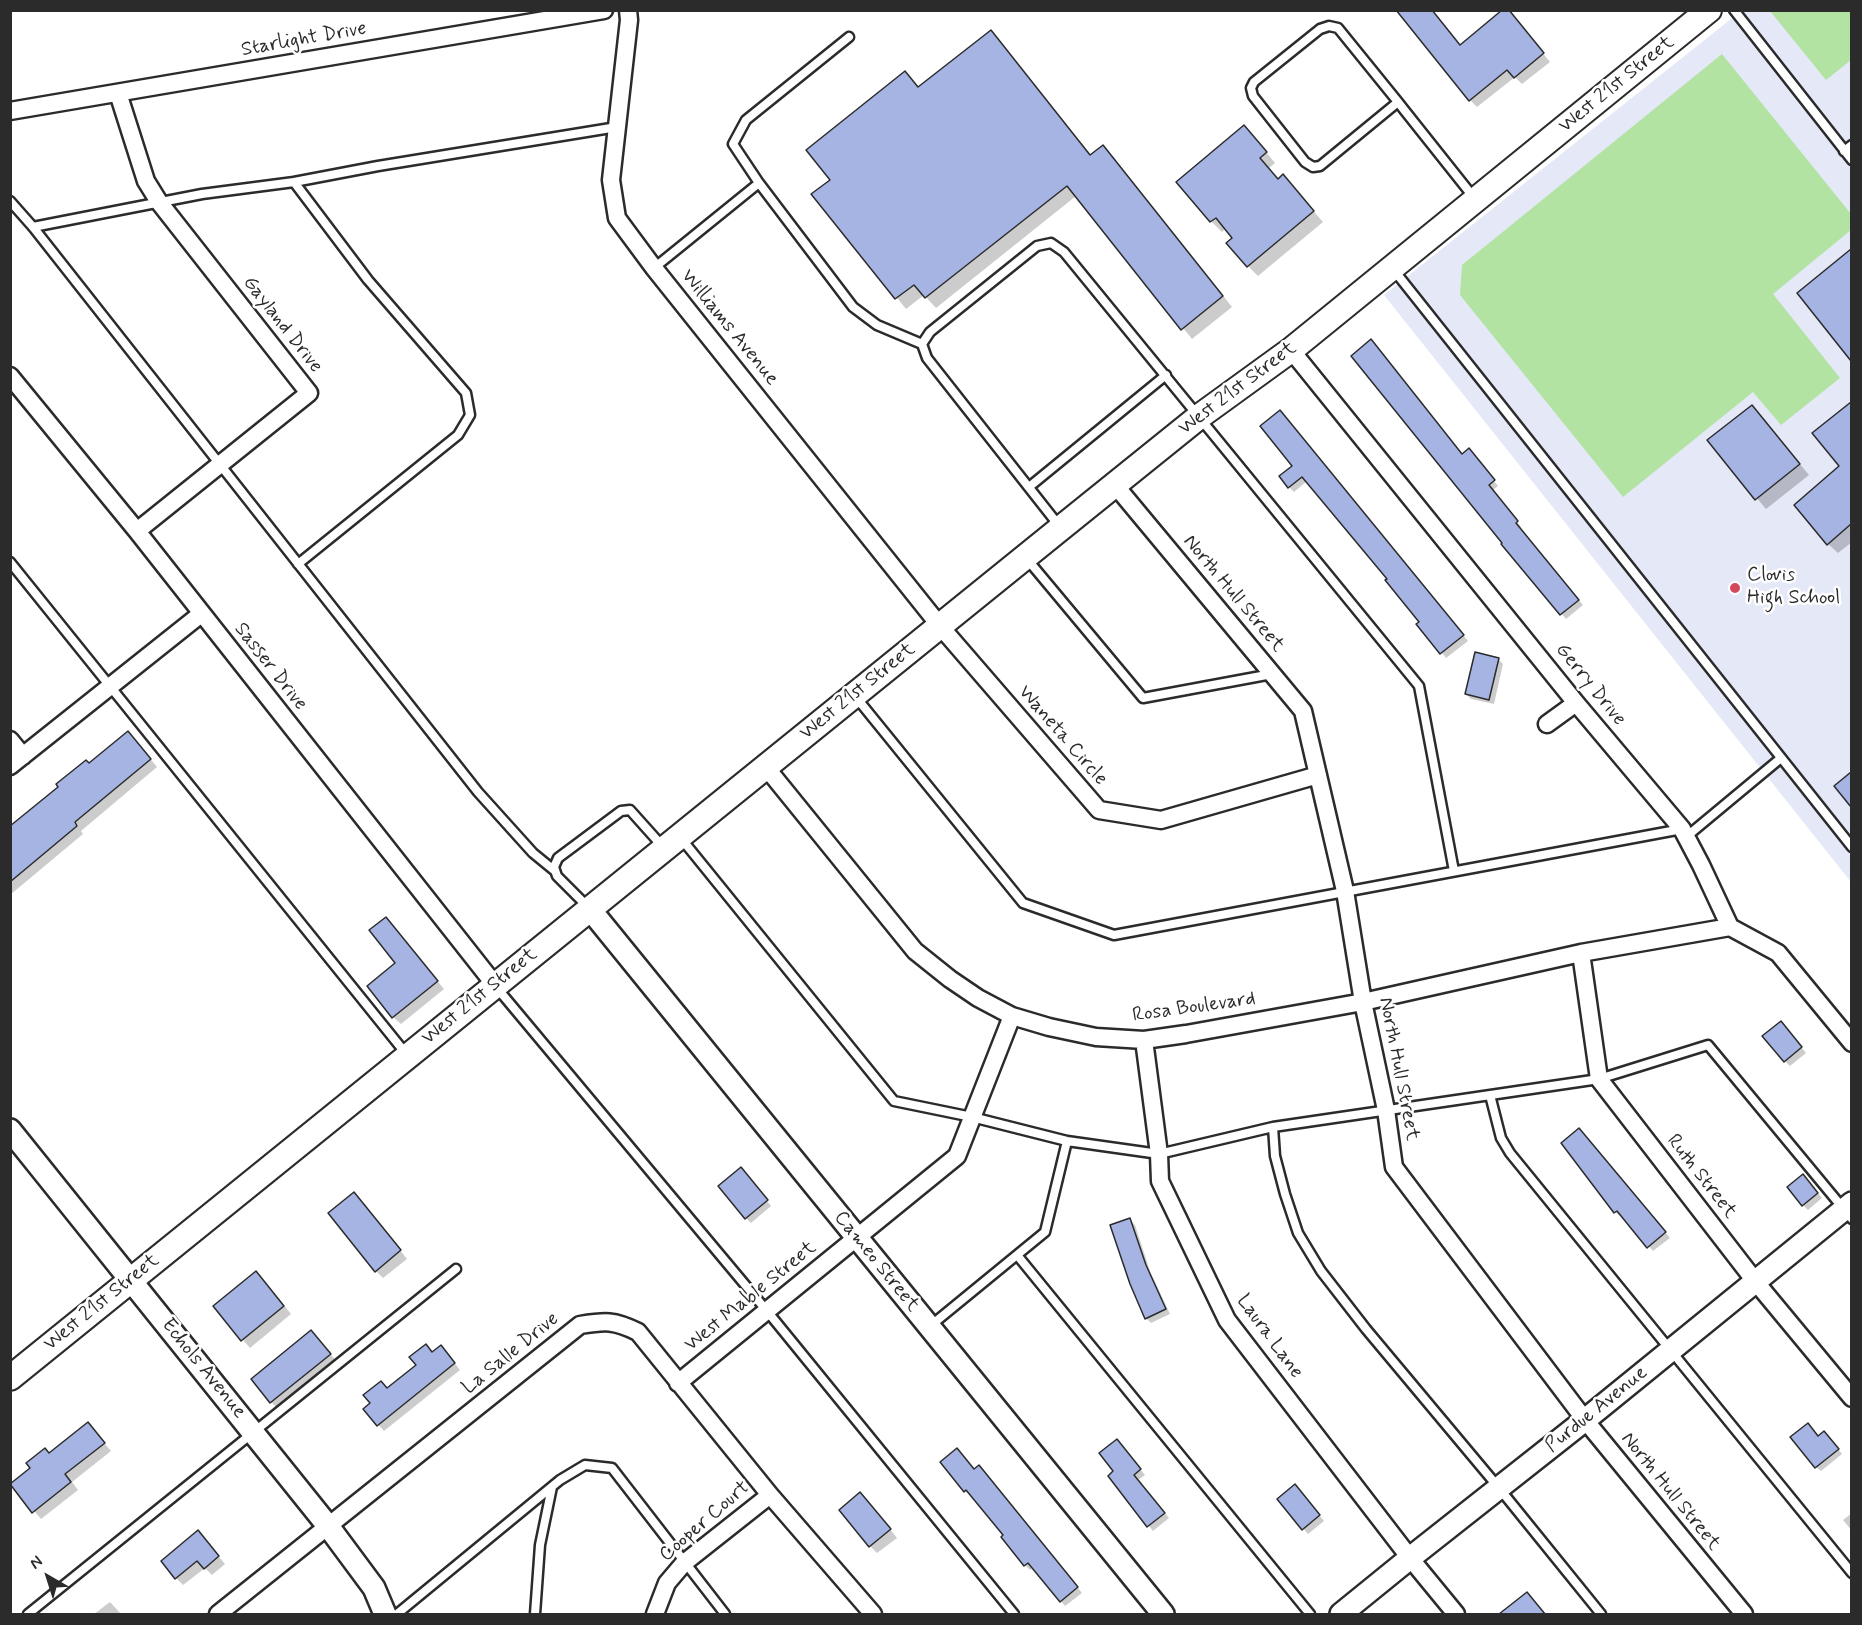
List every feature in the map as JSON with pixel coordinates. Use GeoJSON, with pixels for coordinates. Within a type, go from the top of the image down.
{"type":"FeatureCollection","features":[{"type":"Feature","properties":{"kind":"main road","name":"West 21st Street"},"geometry":{"type":"LineString","coordinates":[[10,1378],[589,908],[855,696],[1025,556],[1200,416],[1291,350],[1709,10]]}},
{"type":"Feature","properties":{"kind":"street","name":"Starlight Drive"},"geometry":{"type":"LineString","coordinates":[[10,111],[604,10]]}},
{"type":"Feature","properties":{"kind":"street","name":"Williams Avenue"},"geometry":{"type":"LineString","coordinates":[[628,10],[629,20],[611,180],[617,218],[654,268],[940,626]]}},
{"type":"Feature","properties":{"kind":"street","name":"Gayland Drive"},"geometry":{"type":"LineString","coordinates":[[118,93],[146,180],[159,202],[309,393],[137,531]]}},
{"type":"Feature","properties":{"kind":"street","name":"Gerry Drive"},"geometry":{"type":"LineString","coordinates":[[1291,350],[1684,833],[1730,927]]}},
{"type":"Feature","properties":{"kind":"street","name":"Sasser Drive"},"geometry":{"type":"LineString","coordinates":[[10,376],[137,531],[495,985]]}},
{"type":"Feature","properties":{"kind":"street","name":"North Hull Street"},"geometry":{"type":"LineString","coordinates":[[1115,485],[1303,711],[1345,891],[1363,1002],[1386,1110],[1394,1167],[1585,1420],[1744,1614]]}},
{"type":"Feature","properties":{"kind":"street"},"geometry":{"type":"LineString","coordinates":[[10,740],[17,761],[201,614]]}},
{"type":"Feature","properties":{"kind":"street","name":"Waneta Circle"},"geometry":{"type":"LineString","coordinates":[[940,626],[1099,810],[1161,820],[1318,775]]}},
{"type":"Feature","properties":{"kind":"street"},"geometry":{"type":"LineString","coordinates":[[1547,724],[1576,703]]}},
{"type":"Feature","properties":{"kind":"street","name":"Rosa Boulevard"},"geometry":{"type":"LineString","coordinates":[[765,766],[915,951],[978,998],[1012,1016],[1050,1028],[1096,1037],[1144,1040],[1363,1002],[1581,953],[1730,927]]}},
{"type":"Feature","properties":{"kind":"street","name":"Cameo Street"},"geometry":{"type":"LineString","coordinates":[[589,908],[1162,1614]]}},
{"type":"Feature","properties":{"kind":"street"},"geometry":{"type":"LineString","coordinates":[[1730,927],[1778,953],[1851,1043]]}},
{"type":"Feature","properties":{"kind":"street","name":"Ruth Street"},"geometry":{"type":"LineString","coordinates":[[1581,953],[1599,1079],[1755,1281],[1851,1398]]}},
{"type":"Feature","properties":{"kind":"street","name":"West Mable Street"},"geometry":{"type":"LineString","coordinates":[[678,1383],[957,1156],[1012,1016]]}},
{"type":"Feature","properties":{"kind":"street","name":"Laura Lane"},"geometry":{"type":"LineString","coordinates":[[1144,1040],[1160,1154],[1160,1181],[1227,1320],[1410,1558],[1456,1614]]}},
{"type":"Feature","properties":{"kind":"street","name":"Echols Avenue"},"geometry":{"type":"LineString","coordinates":[[10,1130],[328,1526],[374,1588],[385,1614]]}},
{"type":"Feature","properties":{"kind":"street","name":"Purdue Avenue"},"geometry":{"type":"LineString","coordinates":[[1341,1614],[1755,1281],[1849,1211]]}},
{"type":"Feature","properties":{"kind":"street","name":"La Salle Drive"},"geometry":{"type":"LineString","coordinates":[[218,1614],[580,1326],[605,1321],[623,1325],[638,1332],[770,1495],[873,1614]]}},
{"type":"Feature","properties":{"kind":"street","name":"Cooper Court"},"geometry":{"type":"LineString","coordinates":[[655,1614],[667,1583],[684,1563],[770,1495]]}},
{"type":"Feature","properties":{"kind":"lane"},"geometry":{"type":"LineString","coordinates":[[1734,10],[1848,148],[1851,160]]}},
{"type":"Feature","properties":{"kind":"lane"},"geometry":{"type":"LineString","coordinates":[[1398,102],[1320,166],[1313,167],[1305,162],[1253,96],[1251,88],[1254,82],[1320,29],[1329,26],[1338,28],[1398,102],[1475,199]]}},
{"type":"Feature","properties":{"kind":"lane"},"geometry":{"type":"LineString","coordinates":[[849,37],[746,120],[733,144],[759,183],[853,307],[877,325],[922,344],[927,358],[1061,528]]}},
{"type":"Feature","properties":{"kind":"lane"},"geometry":{"type":"LineString","coordinates":[[33,226],[202,194],[294,182],[617,127]]}},
{"type":"Feature","properties":{"kind":"lane"},"geometry":{"type":"LineString","coordinates":[[294,182],[368,280],[466,393],[470,415],[458,435],[298,564]]}},
{"type":"Feature","properties":{"kind":"lane"},"geometry":{"type":"LineString","coordinates":[[654,268],[759,183]]}},
{"type":"Feature","properties":{"kind":"lane"},"geometry":{"type":"LineString","coordinates":[[10,201],[33,226],[478,792],[533,854],[555,871]]}},
{"type":"Feature","properties":{"kind":"lane"},"geometry":{"type":"LineString","coordinates":[[922,344],[930,332],[1037,246],[1051,243],[1064,252],[1419,686],[1454,871]]}},
{"type":"Feature","properties":{"kind":"lane"},"geometry":{"type":"LineString","coordinates":[[1391,267],[1851,847]]}},
{"type":"Feature","properties":{"kind":"lane"},"geometry":{"type":"LineString","coordinates":[[1029,487],[1166,375]]}},
{"type":"Feature","properties":{"kind":"lane"},"geometry":{"type":"LineString","coordinates":[[1025,556],[1143,698],[1273,674]]}},
{"type":"Feature","properties":{"kind":"lane"},"geometry":{"type":"LineString","coordinates":[[10,562],[409,1056]]}},
{"type":"Feature","properties":{"kind":"lane"},"geometry":{"type":"LineString","coordinates":[[855,696],[1023,903],[1114,934],[1454,871],[1684,833],[1781,758]]}},
{"type":"Feature","properties":{"kind":"lane"},"geometry":{"type":"LineString","coordinates":[[589,908],[557,876],[554,867],[558,858],[621,811],[630,810],[672,842],[894,1101],[1067,1141],[1160,1154],[1273,1127],[1599,1079],[1708,1045],[1849,1211]]}},
{"type":"Feature","properties":{"kind":"lane"},"geometry":{"type":"LineString","coordinates":[[495,985],[767,1311],[1014,1614]]}},
{"type":"Feature","properties":{"kind":"lane"},"geometry":{"type":"LineString","coordinates":[[1490,1095],[1501,1138],[1510,1153],[1851,1573]]}},
{"type":"Feature","properties":{"kind":"lane"},"geometry":{"type":"LineString","coordinates":[[1273,1127],[1275,1156],[1291,1214],[1298,1233],[1321,1271],[1600,1614]]}},
{"type":"Feature","properties":{"kind":"lane"},"geometry":{"type":"LineString","coordinates":[[929,1328],[1045,1232],[1067,1141]]}},
{"type":"Feature","properties":{"kind":"lane"},"geometry":{"type":"LineString","coordinates":[[1017,1255],[1310,1614]]}},
{"type":"Feature","properties":{"kind":"lane"},"geometry":{"type":"LineString","coordinates":[[28,1614],[456,1269]]}},
{"type":"Feature","properties":{"kind":"lane"},"geometry":{"type":"LineString","coordinates":[[397,1614],[552,1487],[585,1465],[612,1468],[725,1614]]}},
{"type":"Feature","properties":{"kind":"lane"},"geometry":{"type":"LineString","coordinates":[[535,1614],[540,1545],[552,1487]]}},
{"type":"Feature","properties":{"kind":"shaded area","name":"Clovis High School"},"geometry":{"type":"Polygon","coordinates":[[[1741,11],[1851,11],[1851,882],[1384,295],[1741,11]]]}},
{"type":"Feature","properties":{"kind":"green space"},"geometry":{"type":"Polygon","coordinates":[[[1770,11],[1851,11],[1851,60],[1826,80],[1770,11]]]}},
{"type":"Feature","properties":{"kind":"green space"},"geometry":{"type":"Polygon","coordinates":[[[1722,54],[1851,214],[1851,230],[1773,294],[1840,378],[1781,425],[1753,392],[1623,497],[1460,295],[1462,265],[1722,54]]]}},
{"type":"Feature","properties":{"kind":"building"},"geometry":{"type":"Polygon","coordinates":[[[1396,10],[1432,10],[1460,45],[1502,10],[1509,10],[1544,53],[1514,78],[1507,70],[1469,101],[1396,10]]]}},
{"type":"Feature","properties":{"kind":"building"},"geometry":{"type":"Polygon","coordinates":[[[991,30],[1090,155],[1103,145],[1223,296],[1181,330],[1067,186],[925,298],[914,285],[895,299],[811,194],[830,180],[806,150],[905,71],[918,87],[991,30]]]}},
{"type":"Feature","properties":{"kind":"building"},"geometry":{"type":"Polygon","coordinates":[[[1244,125],[1267,152],[1260,158],[1278,179],[1283,174],[1314,211],[1247,267],[1226,243],[1232,238],[1216,218],[1210,222],[1176,182],[1244,125]]]}},
{"type":"Feature","properties":{"kind":"building"},"geometry":{"type":"Polygon","coordinates":[[[1851,249],[1851,361],[1797,293],[1851,249]]]}},
{"type":"Feature","properties":{"kind":"building"},"geometry":{"type":"Polygon","coordinates":[[[1371,339],[1462,454],[1469,448],[1495,480],[1489,485],[1518,521],[1516,523],[1579,600],[1560,615],[1351,356],[1371,339]]]}},
{"type":"Feature","properties":{"kind":"building"},"geometry":{"type":"Polygon","coordinates":[[[1851,402],[1851,524],[1827,545],[1794,505],[1839,466],[1812,433],[1851,402]]]}},
{"type":"Feature","properties":{"kind":"building"},"geometry":{"type":"Polygon","coordinates":[[[1752,405],[1800,464],[1755,500],[1707,440],[1752,405]]]}},
{"type":"Feature","properties":{"kind":"building"},"geometry":{"type":"Polygon","coordinates":[[[1280,410],[1464,635],[1440,654],[1416,624],[1419,622],[1385,580],[1387,579],[1302,477],[1288,488],[1279,476],[1292,466],[1260,426],[1280,410]]]}},
{"type":"Feature","properties":{"kind":"building"},"geometry":{"type":"Polygon","coordinates":[[[1475,652],[1499,658],[1489,700],[1465,694],[1475,652]]]}},
{"type":"Feature","properties":{"kind":"building"},"geometry":{"type":"Polygon","coordinates":[[[128,731],[151,759],[75,822],[77,826],[10,882],[10,826],[58,787],[56,784],[86,760],[89,763],[128,731]]]}},
{"type":"Feature","properties":{"kind":"building"},"geometry":{"type":"Polygon","coordinates":[[[1851,772],[1851,807],[1834,786],[1851,772]]]}},
{"type":"Feature","properties":{"kind":"building"},"geometry":{"type":"Polygon","coordinates":[[[386,917],[438,981],[392,1018],[367,986],[395,963],[369,930],[386,917]]]}},
{"type":"Feature","properties":{"kind":"building"},"geometry":{"type":"Polygon","coordinates":[[[1781,1021],[1802,1047],[1784,1062],[1762,1036],[1781,1021]]]}},
{"type":"Feature","properties":{"kind":"building"},"geometry":{"type":"Polygon","coordinates":[[[1579,1128],[1666,1232],[1647,1248],[1617,1211],[1614,1213],[1561,1143],[1579,1128]]]}},
{"type":"Feature","properties":{"kind":"building"},"geometry":{"type":"Polygon","coordinates":[[[741,1167],[768,1200],[745,1219],[718,1186],[741,1167]]]}},
{"type":"Feature","properties":{"kind":"building"},"geometry":{"type":"Polygon","coordinates":[[[1803,1174],[1818,1193],[1802,1206],[1787,1187],[1803,1174]]]}},
{"type":"Feature","properties":{"kind":"building"},"geometry":{"type":"Polygon","coordinates":[[[354,1192],[401,1250],[375,1272],[328,1213],[354,1192]]]}},
{"type":"Feature","properties":{"kind":"building"},"geometry":{"type":"Polygon","coordinates":[[[1130,1218],[1146,1265],[1166,1309],[1145,1319],[1130,1284],[1110,1225],[1130,1218]]]}},
{"type":"Feature","properties":{"kind":"building"},"geometry":{"type":"Polygon","coordinates":[[[256,1271],[284,1306],[241,1341],[213,1306],[256,1271]]]}},
{"type":"Feature","properties":{"kind":"building"},"geometry":{"type":"Polygon","coordinates":[[[311,1330],[331,1354],[270,1403],[251,1379],[311,1330]]]}},
{"type":"Feature","properties":{"kind":"building"},"geometry":{"type":"Polygon","coordinates":[[[426,1344],[432,1352],[441,1345],[455,1363],[377,1426],[363,1409],[370,1403],[363,1395],[381,1381],[387,1388],[416,1365],[409,1357],[426,1344]]]}},
{"type":"Feature","properties":{"kind":"building"},"geometry":{"type":"Polygon","coordinates":[[[88,1422],[105,1443],[65,1474],[71,1482],[32,1513],[10,1484],[30,1468],[26,1463],[45,1448],[49,1453],[88,1422]]]}},
{"type":"Feature","properties":{"kind":"building"},"geometry":{"type":"Polygon","coordinates":[[[1808,1423],[1818,1436],[1824,1431],[1839,1449],[1815,1468],[1790,1437],[1808,1423]]]}},
{"type":"Feature","properties":{"kind":"building"},"geometry":{"type":"Polygon","coordinates":[[[1117,1439],[1141,1469],[1134,1475],[1165,1513],[1147,1527],[1108,1476],[1113,1471],[1099,1453],[1117,1439]]]}},
{"type":"Feature","properties":{"kind":"building"},"geometry":{"type":"Polygon","coordinates":[[[957,1448],[974,1469],[979,1465],[1078,1587],[1060,1602],[1028,1563],[1024,1566],[1001,1537],[1003,1535],[940,1462],[957,1448]]]}},
{"type":"Feature","properties":{"kind":"building"},"geometry":{"type":"Polygon","coordinates":[[[1295,1484],[1320,1515],[1302,1530],[1277,1499],[1295,1484]]]}},
{"type":"Feature","properties":{"kind":"building"},"geometry":{"type":"Polygon","coordinates":[[[860,1492],[891,1529],[869,1547],[839,1510],[860,1492]]]}},
{"type":"Feature","properties":{"kind":"building"},"geometry":{"type":"Polygon","coordinates":[[[198,1530],[219,1556],[204,1569],[197,1561],[175,1579],[161,1561],[198,1530]]]}},
{"type":"Feature","properties":{"kind":"building"},"geometry":{"type":"Polygon","coordinates":[[[1527,1592],[1545,1614],[1499,1614],[1527,1592]]]}},
{"type":"Feature","properties":{"kind":"place","name":"Clovis High School"},"geometry":{"type":"Point","coordinates":[1735,588]}}]}
